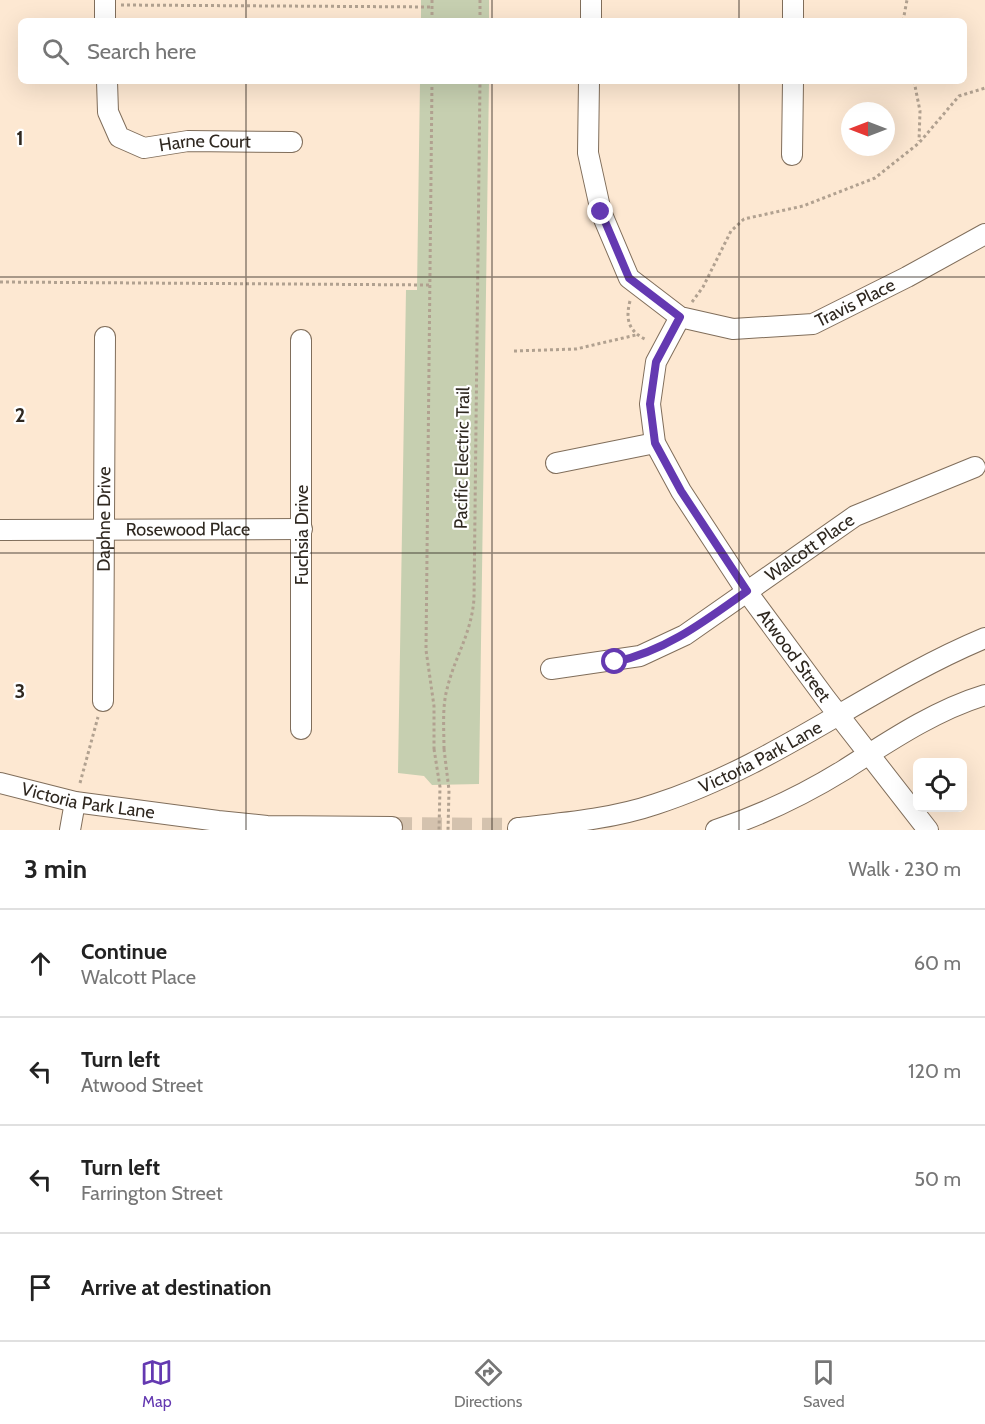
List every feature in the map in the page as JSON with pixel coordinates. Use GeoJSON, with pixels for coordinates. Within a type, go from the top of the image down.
{"type":"FeatureCollection","features":[{"type":"Feature","properties":{"kind":"street"},"geometry":{"type":"LineString","coordinates":[[591,0],[591,18]]}},
{"type":"Feature","properties":{"kind":"street"},"geometry":{"type":"LineString","coordinates":[[793,0],[793,18]]}},
{"type":"Feature","properties":{"kind":"street","name":"Harne Court"},"geometry":{"type":"LineString","coordinates":[[107,84],[108,112],[119,137],[144,148],[188,141],[292,142]]}},
{"type":"Feature","properties":{"kind":"street"},"geometry":{"type":"LineString","coordinates":[[590,84],[588,153],[601,212],[629,278],[680,317]]}},
{"type":"Feature","properties":{"kind":"street"},"geometry":{"type":"LineString","coordinates":[[792,155],[793,84]]}},
{"type":"Feature","properties":{"kind":"street","name":"Travis Place"},"geometry":{"type":"LineString","coordinates":[[680,317],[734,329],[813,324],[907,277],[985,234]]}},
{"type":"Feature","properties":{"kind":"street","name":"Atwood Street"},"geometry":{"type":"LineString","coordinates":[[680,317],[656,362],[650,404],[655,443],[681,491],[747,591],[928,830]]}},
{"type":"Feature","properties":{"kind":"street","name":"Daphne Drive"},"geometry":{"type":"LineString","coordinates":[[103,701],[105,337]]}},
{"type":"Feature","properties":{"kind":"street","name":"Fuchsia Drive"},"geometry":{"type":"LineString","coordinates":[[301,340],[301,729]]}},
{"type":"Feature","properties":{"kind":"street"},"geometry":{"type":"LineString","coordinates":[[556,463],[655,443]]}},
{"type":"Feature","properties":{"kind":"street","name":"Walcott Place"},"geometry":{"type":"LineString","coordinates":[[551,669],[640,656],[685,635],[855,516],[975,467]]}},
{"type":"Feature","properties":{"kind":"street","name":"Rosewood Place"},"geometry":{"type":"LineString","coordinates":[[0,530],[302,529]]}},
{"type":"Feature","properties":{"kind":"street","name":"Victoria Park Lane"},"geometry":{"type":"LineString","coordinates":[[518,828],[590,821],[656,805],[710,784],[938,659],[985,638]]}},
{"type":"Feature","properties":{"kind":"street"},"geometry":{"type":"LineString","coordinates":[[716,830],[755,816],[918,725],[985,695]]}},
{"type":"Feature","properties":{"kind":"street","name":"Victoria Park Lane"},"geometry":{"type":"LineString","coordinates":[[0,783],[75,802],[267,826],[392,827]]}},
{"type":"Feature","properties":{"kind":"street"},"geometry":{"type":"LineString","coordinates":[[70,830],[75,802]]}},
{"type":"Feature","properties":{"kind":"path"},"geometry":{"type":"LineString","coordinates":[[432,0],[432,18]]}},
{"type":"Feature","properties":{"kind":"path"},"geometry":{"type":"LineString","coordinates":[[480,0],[480,18]]}},
{"type":"Feature","properties":{"kind":"path"},"geometry":{"type":"LineString","coordinates":[[904,18],[907,0]]}},
{"type":"Feature","properties":{"kind":"path"},"geometry":{"type":"LineString","coordinates":[[105,8],[432,7]]}},
{"type":"Feature","properties":{"kind":"path","name":"Pacific Electric Trail"},"geometry":{"type":"LineString","coordinates":[[432,84],[426,650],[434,706],[434,749],[440,787],[439,830]]}},
{"type":"Feature","properties":{"kind":"path","name":"Pacific Electric Trail"},"geometry":{"type":"LineString","coordinates":[[448,830],[449,790],[444,749],[447,691],[468,636],[474,599],[480,84]]}},
{"type":"Feature","properties":{"kind":"path"},"geometry":{"type":"LineString","coordinates":[[915,84],[920,111],[919,143]]}},
{"type":"Feature","properties":{"kind":"path"},"geometry":{"type":"LineString","coordinates":[[680,317],[704,287],[731,231],[744,219],[803,206],[875,178],[919,143],[959,96],[985,88]]}},
{"type":"Feature","properties":{"kind":"path"},"geometry":{"type":"LineString","coordinates":[[0,282],[430,285]]}},
{"type":"Feature","properties":{"kind":"path"},"geometry":{"type":"LineString","coordinates":[[630,301],[626,315],[629,326],[636,335],[648,340]]}},
{"type":"Feature","properties":{"kind":"path"},"geometry":{"type":"LineString","coordinates":[[514,351],[576,349],[636,335]]}},
{"type":"Feature","properties":{"kind":"path"},"geometry":{"type":"LineString","coordinates":[[75,802],[103,701]]}},
{"type":"Feature","properties":{"kind":"green space"},"geometry":{"type":"Polygon","coordinates":[[[421,0],[489,0],[489,18],[421,18],[421,0]]]}},
{"type":"Feature","properties":{"kind":"green space"},"geometry":{"type":"Polygon","coordinates":[[[420,84],[489,84],[479,784],[432,785],[424,776],[398,773],[406,290],[417,290],[420,84]]]}},
{"type":"Feature","properties":{"kind":"tunnel"},"geometry":{"type":"LineString","coordinates":[[392,827],[518,828]]}},
{"type":"Feature","properties":{"kind":"route"},"geometry":{"type":"LineString","coordinates":[[601,212],[629,278],[680,317],[656,362],[650,404],[655,443],[681,491],[747,591],[685,635],[640,656],[615,662]]}}]}
